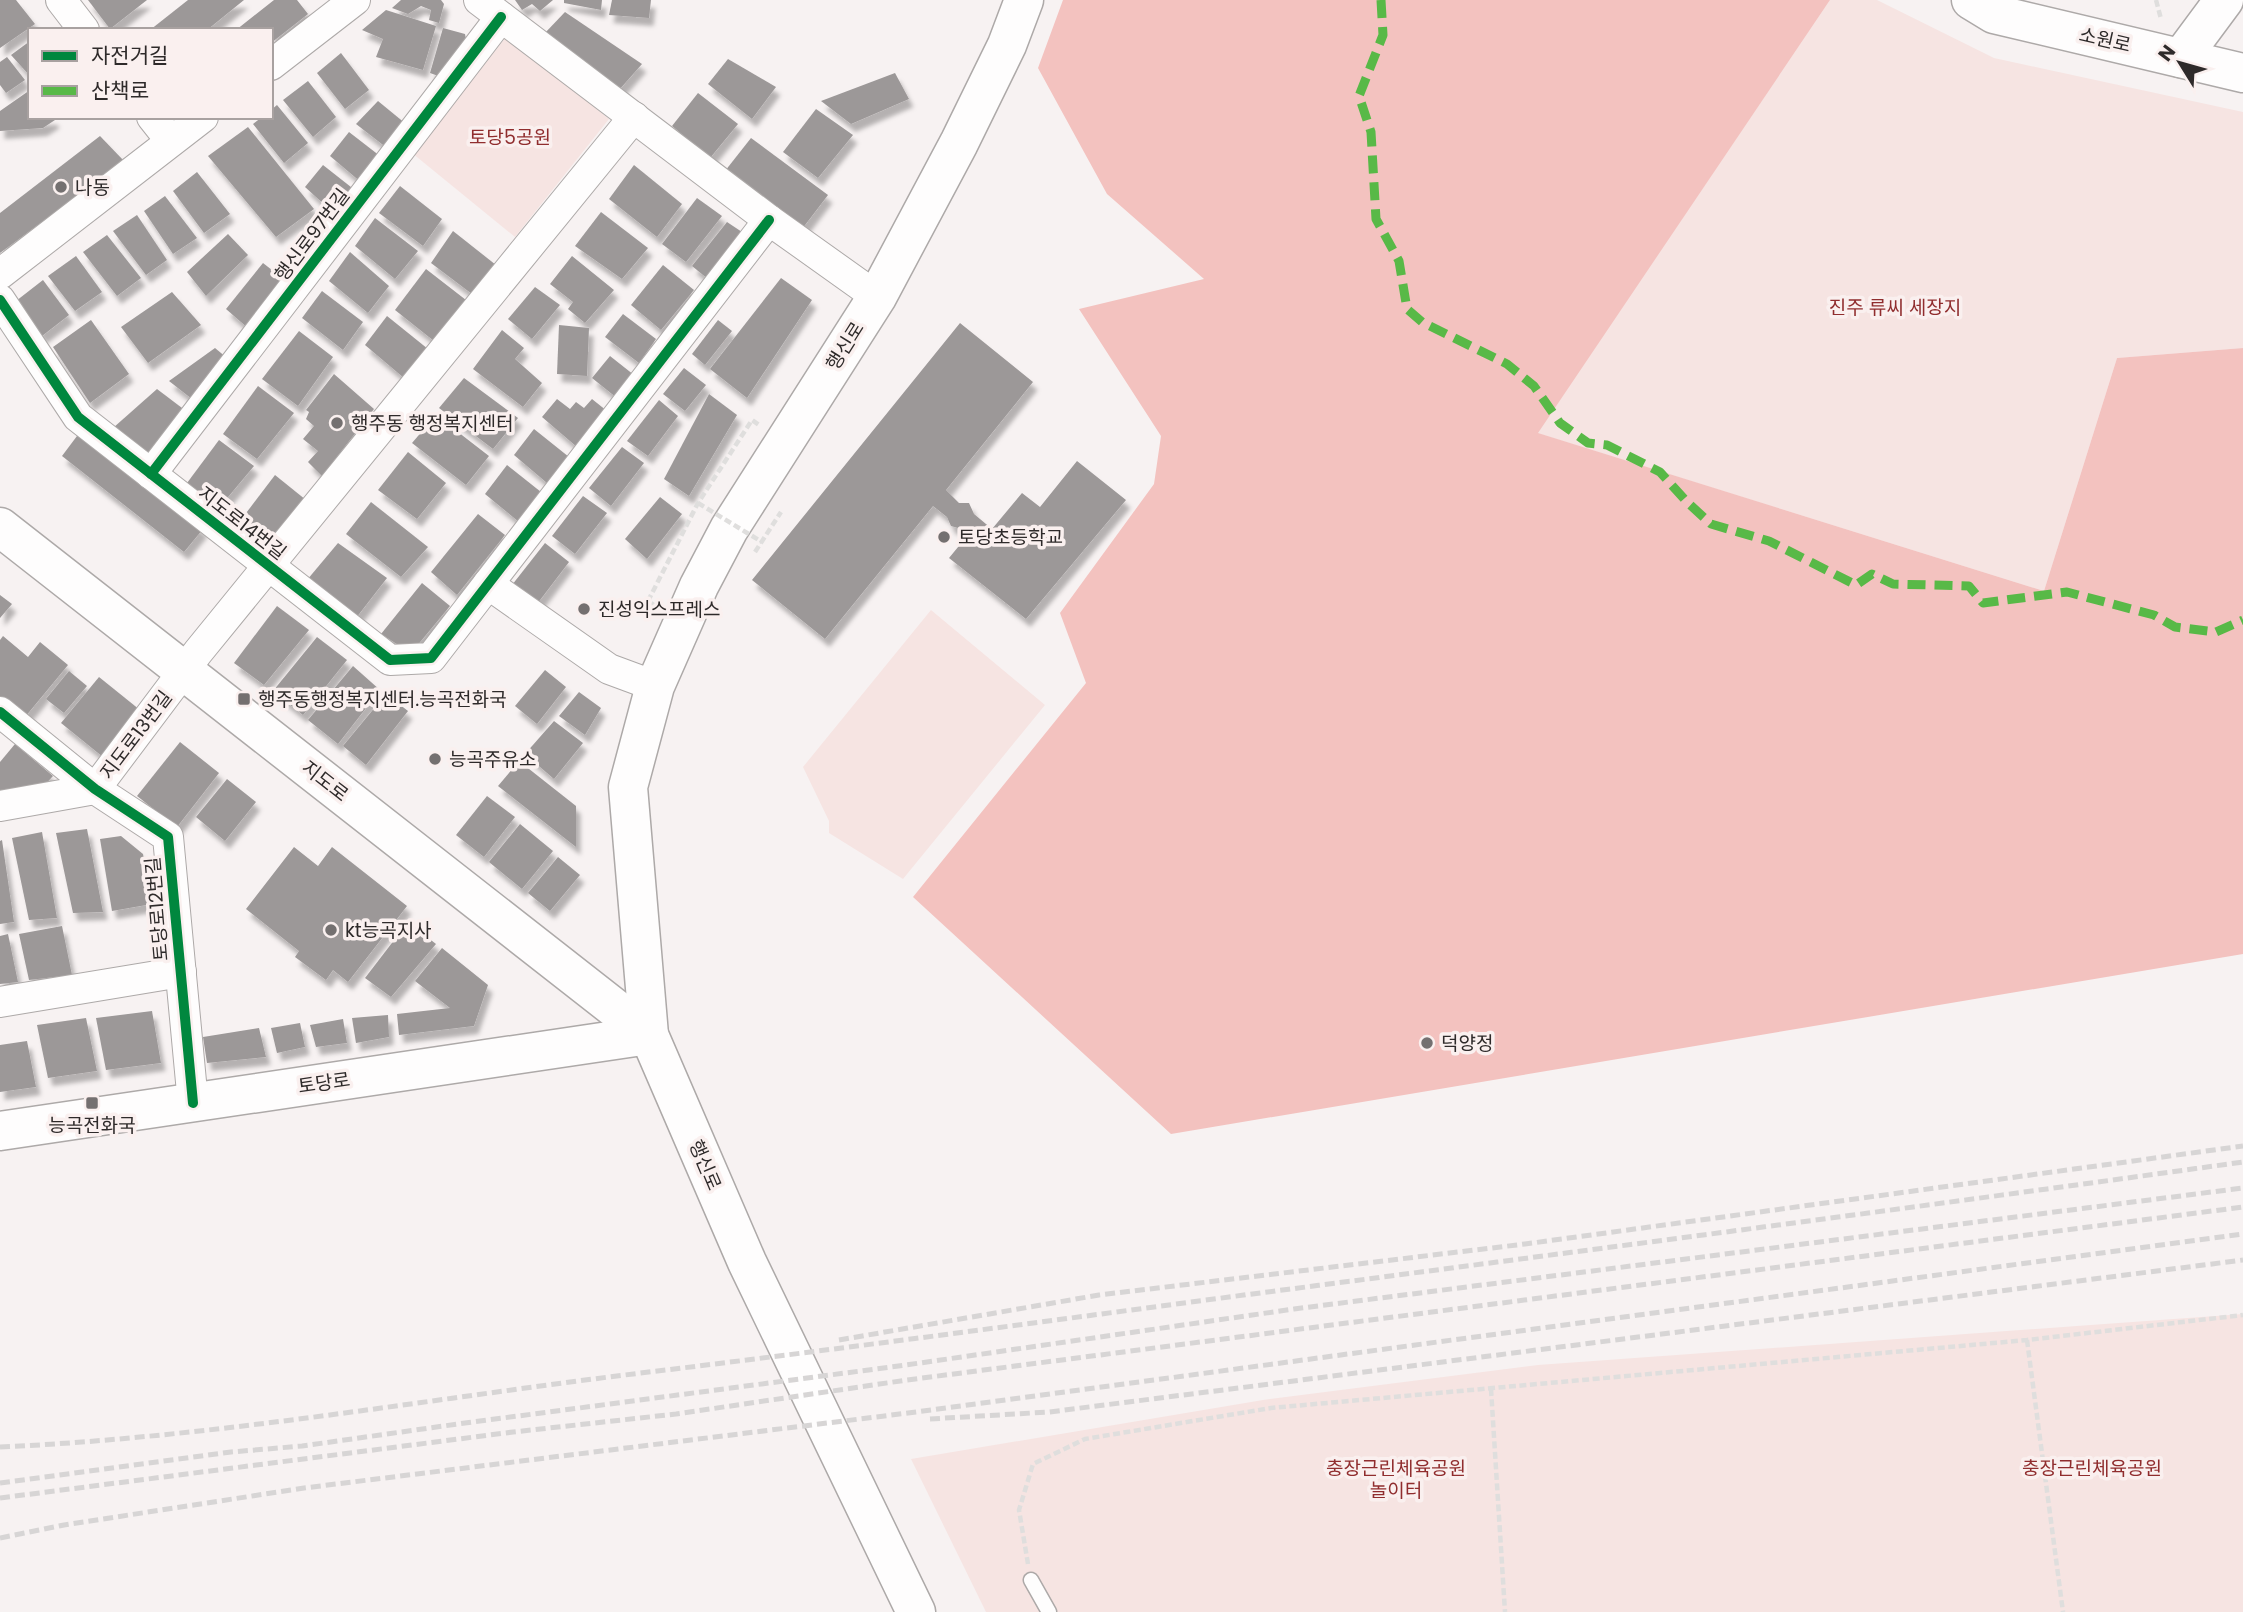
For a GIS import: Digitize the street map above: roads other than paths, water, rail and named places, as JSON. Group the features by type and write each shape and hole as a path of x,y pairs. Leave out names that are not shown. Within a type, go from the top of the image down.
{"main road":[{"name":"행신로","path":"916,1612 747,1262 649,1035 628,787 655,686 699,586 729,529 877,297 959,143 1007,45 1024,0"},
{"name":"소원로","path":"1971,0 1994,14 2243,73"},
{"path":"2180,58 2224,0"},
{"name":"지도로","path":"0,527 649,1035"},
{"name":"토당로","path":"0,1131 649,1035"}],"street":[{"path":"61,0 82,28"},
{"path":"273,63 355,0"},
{"name":"행신로97번길","path":"151,474 490,8 769,220 877,297"},
{"name":"지도로14번길","path":"184,670 634,117"},
{"path":"154,119 171,141"},
{"path":"0,274 200,119"},
{"path":"655,686 609,669 488,584 769,220"},
{"name":"지도로14번길","path":"0,300 78,417 390,660 431,658 488,584"},
{"name":"지도로13번길","path":"0,806 95,789 184,670"},
{"name":"토당로12번길","path":"0,712 95,789 168,837 193,1103"},
{"name":"토당로12번길","path":"0,1002 181,972"}],"lane":[{"path":"1031,1580 1049,1612"}],"railway":[{"path":"839,1340 1099,1295 1525,1244 2243,1146"},
{"path":"0,1447 84,1442 250,1425 2243,1162"},
{"path":"0,1483 231,1452 302,1446 906,1365 1294,1309 2243,1188"},
{"path":"0,1498 513,1432 676,1414 907,1380 2243,1207"},
{"path":"0,1538 64,1525 304,1488 908,1413 2243,1234"},
{"path":"930,1419 1049,1412 2243,1260"}],"place":[{"name":"나동","path":"61,187"},
{"name":"행주동 행정복지센터","path":"337,423"},
{"name":"토당초등학교","path":"944,537"},
{"name":"진성익스프레스","path":"584,609"},
{"name":"행주동행정복지센터.능곡전화국","path":"244,699"},
{"name":"능곡주유소","path":"435,759"},
{"name":"kt능곡지사","path":"331,930"},
{"name":"덕양정","path":"1427,1043"},
{"name":"능곡전화국","path":"92,1103"}],"park label":[{"name":"토당5공원","path":"510,137"},
{"name":"진주 류씨 세장지","path":"1895,307"},
{"name":"충장근린체육공원","path":"2092,1468"},
{"name":"충장근린체육공원 놀이터","path":"1396,1479"}]}
